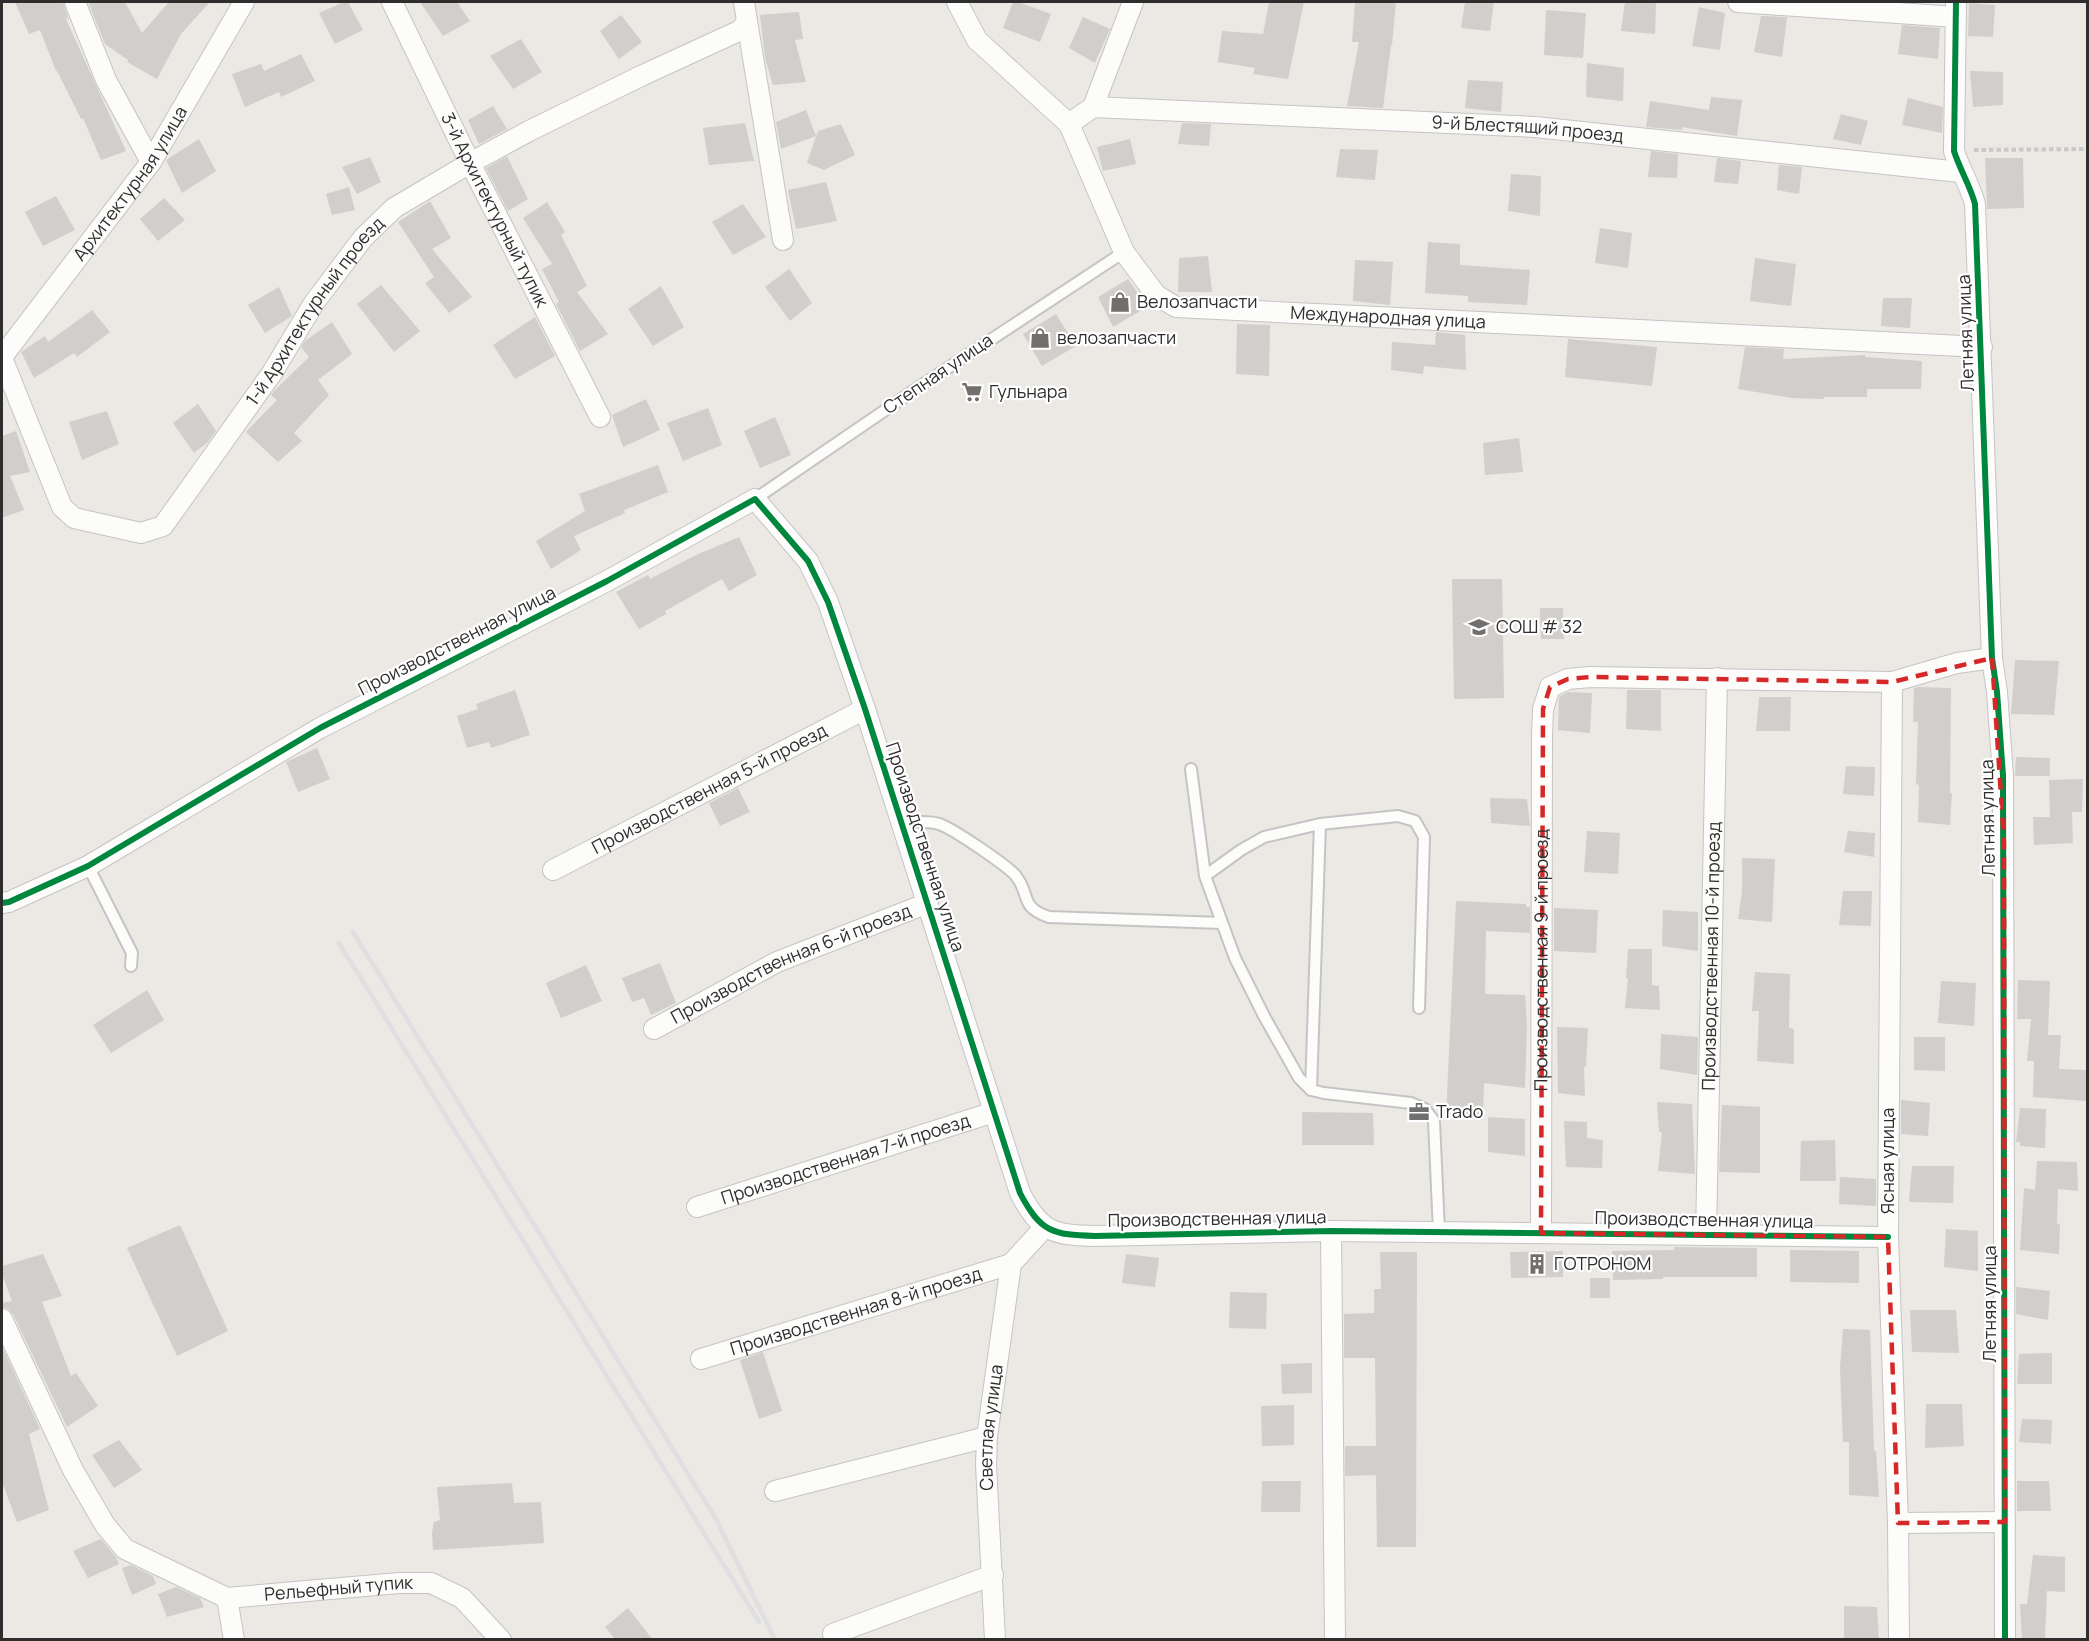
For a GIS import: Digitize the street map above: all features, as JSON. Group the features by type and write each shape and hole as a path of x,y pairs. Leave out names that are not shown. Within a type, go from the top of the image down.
{"street":[{"path":"75,2 106,81 151,162"},
{"name":"Архитектурная улица","path":"2,357 151,162 244,2"},
{"name":"3-й Архитектурный тупик","path":"392,2 470,163 600,417"},
{"path":"744,2 783,240"},
{"name":"Международная улица","path":"957,2 977,40 1069,124 1124,252 1156,296 1176,307 1982,347"},
{"path":"1069,124 1093,107 1133,2"},
{"path":"1738,2 1956,9"},
{"name":"Летняя улица","path":"1956,9 1954,151 1960,172 1970,186 1975,204 1992,658 2001,752 2004,842 2005,1640"},
{"name":"1-й Архитектурный проезд","path":"2,357 62,507 74,518 141,533 163,526 272,373 314,303 363,238 394,208 470,163 643,75 741,30 747,21"},
{"name":"9-й Блестящий проезд","path":"1093,107 1535,127 1960,172"},
{"name":"Производственная улица","path":"2,903 9,902 88,866 320,728 608,581 754,499 808,561 828,602 902,822 1020,1193 1029,1210 1044,1228 1069,1235 1095,1236 1331,1231 1888,1237"},
{"path":"1717,678 1893,682 1958,663 1992,658"},
{"name":"Производственная 9-й проезд","path":"1541,1233 1543,709 1550,687 1568,679 1590,677 1717,678"},
{"name":"Производственная 10-й проезд","path":"1706,1235 1717,678"},
{"name":"Ясная улица","path":"1893,682 1888,1237 1898,1523 1899,1640"},
{"name":"Производственная 5-й проезд","path":"553,870 865,709"},
{"name":"Производственная 6-й проезд","path":"654,1029 777,962 928,903"},
{"name":"Производственная 7-й проезд","path":"697,1207 994,1112"},
{"path":"1011,1263 1044,1228"},
{"path":"1331,1231 1335,1640"},
{"name":"Производственная 8-й проезд","path":"701,1359 1011,1263"},
{"name":"Светлая улица","path":"994,1640 993,1575 986,1466 987,1437 1011,1263"},
{"path":"2,1319 73,1470 105,1525 125,1549 227,1598 234,1640"},
{"path":"775,1491 987,1437"},
{"path":"1898,1523 2005,1522"},
{"path":"833,1634 993,1575"},
{"name":"Рельефный тупик","path":"227,1598 399,1583 431,1583 462,1598 490,1635"}],"lane":[{"name":"Степная улица","path":"754,499 1124,252"},
{"path":"1191,769 1205,876 1235,958 1264,1016 1299,1077 1311,1090 1411,1103 1425,1109 1434,1121 1439,1232"},
{"path":"1205,876 1241,850 1264,837 1320,824 1398,816 1415,821 1424,837 1419,1008"},
{"path":"902,822 938,823 1007,867 1018,878 1027,901 1036,913 1049,917 1222,923"},
{"path":"1311,1090 1320,824"},
{"path":"88,866 132,953 131,966"}],"path":[{"path":"1954,151 2088,149"}],"highlighted area":[{"path":"1992,658 2004,842 2005,1522 1898,1523 1888,1237 1541,1233 1542,734 1543,709 1550,687 1568,679 1590,677 1892,682"}],"building":[{"path":"15,2 63,2 69,20 65,17 126,151 101,160 83,118 81,119 56,71 40,30 29,34"},
{"path":"88,2 125,2 142,33 169,2 210,2 181,34 157,79 127,62 128,60 105,44"},
{"path":"348,2 363,30 335,44 319,13"},
{"path":"420,2 457,2 470,21 443,36"},
{"path":"1013,2 1051,14 1040,42 1003,28"},
{"path":"1269,2 1304,2 1288,79 1253,74 1255,68 1218,62 1222,31 1263,34"},
{"path":"1355,2 1396,2 1383,108 1347,106 1359,42 1352,42"},
{"path":"1465,2 1494,2 1490,31 1461,28"},
{"path":"1625,2 1656,3 1655,34 1621,31"},
{"path":"1969,3 1995,5 1993,37 1968,36"},
{"path":"1699,7 1725,13 1720,50 1692,46"},
{"path":"1546,10 1586,13 1583,58 1544,55"},
{"path":"799,12 803,39 795,40 806,82 773,85 765,58 760,15"},
{"path":"621,15 642,42 619,59 600,31"},
{"path":"1761,16 1787,17 1782,57 1754,52"},
{"path":"1083,17 1110,29 1095,63 1069,48"},
{"path":"1902,25 1940,28 1938,59 1898,54"},
{"path":"521,39 542,72 513,89 490,56"},
{"path":"301,54 315,81 281,97 279,92 245,107 232,74 261,64 264,71"},
{"path":"1587,63 1624,68 1623,101 1586,97"},
{"path":"1970,71 2003,72 2003,105 1973,107"},
{"path":"1468,80 1503,82 1501,112 1465,108"},
{"path":"1711,97 1742,100 1737,136 1682,127 1682,130 1646,127 1650,101 1709,110"},
{"path":"1908,98 1943,107 1942,133 1902,125"},
{"path":"493,106 507,129 479,144 468,120"},
{"path":"806,110 816,136 781,149 776,122"},
{"path":"1841,114 1868,121 1861,145 1833,139"},
{"path":"745,123 754,161 709,165 703,128"},
{"path":"1182,123 1211,124 1209,146 1178,144"},
{"path":"841,124 855,155 824,170 807,163 818,131"},
{"path":"199,139 216,171 182,193 166,160"},
{"path":"1130,139 1136,164 1103,171 1097,147"},
{"path":"1340,149 1378,150 1375,180 1336,177"},
{"path":"1651,151 1678,154 1677,178 1648,177"},
{"path":"507,156 528,199 508,211 486,168"},
{"path":"370,157 381,182 357,194 342,167"},
{"path":"1717,158 1741,161 1738,184 1714,182"},
{"path":"1985,158 2023,158 2024,208 1987,209"},
{"path":"1779,165 1802,167 1799,194 1777,190"},
{"path":"1511,174 1541,176 1540,216 1508,211"},
{"path":"826,182 837,221 796,229 788,190"},
{"path":"349,187 355,210 332,215 326,194"},
{"path":"56,196 75,230 43,246 25,212"},
{"path":"164,198 185,220 158,241 140,219"},
{"path":"430,201 451,238 432,249 472,297 449,313 425,283 434,277 398,222"},
{"path":"547,202 565,232 561,235 587,286 577,292 608,334 580,351 556,304 559,302 542,269 552,264 523,218"},
{"path":"743,204 766,237 733,255 712,222"},
{"path":"1600,228 1632,233 1628,268 1595,263"},
{"path":"1428,242 1460,244 1460,265 1530,270 1527,305 1468,302 1468,296 1425,293"},
{"path":"1208,256 1212,292 1178,292 1179,258"},
{"path":"1755,258 1796,264 1791,306 1750,301"},
{"path":"1355,260 1393,262 1390,305 1353,301"},
{"path":"789,269 812,303 790,321 765,287"},
{"path":"1128,279 1147,307 1113,327 1098,297"},
{"path":"381,285 420,331 394,352 357,304"},
{"path":"661,286 684,327 653,346 628,309"},
{"path":"279,287 292,316 265,333 248,305"},
{"path":"1883,298 1912,298 1910,328 1881,326"},
{"path":"92,310 110,332 77,357 74,353 34,378 21,352 45,336 48,342"},
{"path":"1056,314 1076,346 1042,366 1023,334"},
{"path":"535,317 555,356 515,379 493,345"},
{"path":"332,322 352,354 318,380 329,395 294,433 302,441 278,462 246,432 277,400 271,395 274,391 309,357 301,347 305,341"},
{"path":"1237,324 1270,325 1269,376 1236,374"},
{"path":"1436,332 1465,335 1466,370 1424,366 1423,374 1391,370 1392,342 1435,345"},
{"path":"1568,339 1657,347 1652,386 1565,377"},
{"path":"1745,347 1784,349 1783,359 1865,355 1865,357 1922,361 1921,389 1867,389 1867,397 1824,397 1824,399 1792,398 1738,389"},
{"path":"646,399 660,430 623,447 612,415"},
{"path":"198,404 216,431 208,442 194,453 173,423"},
{"path":"708,408 722,445 683,461 667,423"},
{"path":"107,411 119,444 82,460 69,422"},
{"path":"775,417 791,455 760,468 744,431"},
{"path":"16,431 30,472 10,476 24,510 2,518 2,436"},
{"path":"1519,438 1523,472 1485,475 1483,443"},
{"path":"658,465 668,492 624,510 625,513 574,536 581,550 551,569 536,541 585,511 579,494"},
{"path":"739,537 757,575 729,591 722,579 665,611 666,614 639,629 616,592 648,575 650,579 696,555"},
{"path":"1452,579 1502,579 1504,698 1454,699"},
{"path":"1540,608 1563,608 1564,639 1541,639"},
{"path":"2015,660 2059,661 2054,715 2011,714"},
{"path":"1914,688 1951,688 1950,825 1918,822 1919,785 1916,784 1918,722 1913,722"},
{"path":"515,690 530,735 491,748 489,742 467,748 457,716 478,709 476,704"},
{"path":"1627,690 1661,690 1661,731 1626,729"},
{"path":"1568,692 1592,693 1590,733 1558,730 1559,698"},
{"path":"1759,697 1791,697 1790,731 1756,731"},
{"path":"317,748 330,779 298,792 286,762"},
{"path":"2016,757 2050,758 2050,776 2015,776"},
{"path":"1846,766 1875,767 1874,796 1843,794"},
{"path":"2083,779 2082,812 2072,812 2073,843 2034,845 2033,817 2050,817 2049,780"},
{"path":"738,788 750,812 720,826 709,803"},
{"path":"1490,798 1527,799 1530,826 1491,823"},
{"path":"1587,831 1620,833 1618,874 1584,872"},
{"path":"1848,831 1875,833 1874,857 1844,852"},
{"path":"1742,858 1775,859 1772,922 1738,919 1742,892"},
{"path":"1843,891 1872,891 1871,926 1839,925"},
{"path":"1456,901 1526,904 1526,907 1530,907 1530,933 1486,931 1485,994 1525,995 1527,1024 1525,1088 1484,1083 1483,1115 1446,1117"},
{"path":"1554,908 1598,910 1596,953 1554,951"},
{"path":"1663,910 1698,912 1698,951 1662,946"},
{"path":"1628,949 1652,949 1652,985 1659,986 1660,1010 1625,1008"},
{"path":"660,963 676,1003 651,1015 644,998 632,1002 622,978"},
{"path":"586,965 602,1001 561,1018 546,983"},
{"path":"1755,972 1790,974 1789,1028 1794,1029 1794,1064 1757,1061 1759,1011 1752,1011"},
{"path":"2018,980 2050,981 2048,1035 2061,1035 2059,1069 2088,1070 2086,1101 2033,1097 2034,1061 2027,1061 2031,1019 2017,1019"},
{"path":"1941,981 1976,983 1974,1026 1938,1023"},
{"path":"147,990 164,1020 111,1053 93,1025"},
{"path":"1557,1027 1588,1028 1586,1067 1584,1067 1585,1096 1558,1093"},
{"path":"1661,1034 1698,1037 1697,1075 1660,1069"},
{"path":"1914,1037 1945,1037 1945,1071 1914,1070"},
{"path":"1901,1100 1930,1103 1928,1136 1901,1134"},
{"path":"1657,1102 1692,1104 1695,1174 1658,1171 1662,1132 1659,1132"},
{"path":"1722,1105 1760,1107 1760,1173 1719,1172"},
{"path":"2020,1108 2046,1109 2045,1148 2020,1146 2020,1142 2016,1142"},
{"path":"1302,1112 1373,1113 1374,1145 1302,1145"},
{"path":"1488,1117 1525,1119 1525,1156 1488,1152"},
{"path":"1564,1121 1587,1122 1587,1138 1603,1140 1602,1168 1566,1167"},
{"path":"1835,1140 1836,1181 1800,1181 1801,1141"},
{"path":"2037,1161 2077,1162 2078,1191 2058,1189 2059,1254 2020,1250 2024,1188 2035,1190"},
{"path":"1912,1166 1954,1166 1953,1203 1909,1202"},
{"path":"1840,1177 1876,1179 1876,1206 1839,1204"},
{"path":"180,1225 228,1331 177,1356 127,1248"},
{"path":"1946,1229 1978,1231 1978,1271 1944,1267"},
{"path":"1674,1247 1757,1248 1757,1277 1663,1277 1663,1279 1613,1280 1612,1251 1674,1250"},
{"path":"1790,1250 1859,1251 1859,1283 1790,1282"},
{"name":"ГОТРОНОМ","path":"1563,1251 1563,1277 1511,1278 1510,1252"},
{"path":"1380,1252 1417,1252 1416,1547 1377,1547 1376,1475 1345,1476 1345,1446 1376,1446 1375,1358 1344,1358 1344,1314 1374,1313 1374,1289 1381,1289"},
{"path":"43,1254 62,1296 42,1302 71,1376 76,1373 98,1406 67,1427 13,1314 2,1307 2,1303 12,1301 2,1274 2,1266"},
{"path":"1126,1254 1159,1258 1155,1287 1122,1283"},
{"path":"1590,1278 1610,1278 1610,1298 1590,1298"},
{"path":"2016,1287 2050,1291 2048,1320 2016,1314"},
{"path":"1230,1292 1267,1293 1266,1329 1229,1328"},
{"path":"1910,1310 1956,1310 1959,1353 1912,1352"},
{"path":"1843,1329 1870,1330 1874,1451 1876,1451 1879,1497 1849,1495 1849,1442 1843,1442 1840,1368"},
{"path":"2,1346 40,1429 29,1434 49,1510 17,1522 2,1482"},
{"path":"763,1352 782,1411 759,1419 740,1360"},
{"path":"2052,1353 2052,1384 2017,1384 2019,1354"},
{"path":"1312,1363 1312,1393 1282,1394 1281,1364"},
{"path":"1926,1404 1962,1404 1964,1446 1925,1448"},
{"path":"1294,1405 1294,1445 1262,1446 1261,1406"},
{"path":"2022,1419 2052,1420 2051,1444 2019,1442"},
{"path":"119,1440 142,1470 114,1488 92,1455"},
{"path":"1262,1481 1301,1481 1300,1512 1261,1512"},
{"path":"2017,1481 2049,1481 2051,1511 2017,1511"},
{"path":"512,1483 514,1503 541,1502 544,1543 433,1550 434,1522 440,1520 437,1487"},
{"path":"101,1539 119,1564 88,1578 73,1551"},
{"path":"2033,1555 2065,1557 2065,1592 2047,1591 2045,1638 2022,1639 2020,1604 2027,1604"},
{"path":"131,1565 153,1576 156,1584 132,1595 122,1568"},
{"path":"176,1587 200,1598 204,1607 167,1617 158,1594"},
{"path":"1844,1606 1877,1607 1879,1640 1844,1640"},
{"path":"628,1608 653,1640 616,1640 605,1627"}],"railway":[{"path":"353,932 716,1519 775,1640"},
{"path":"339,943 759,1622"}],"cycle path":[{"path":"1956,2 1954,151 1975,204 1992,658 1997,692 2003,776 2005,1640"},
{"path":"2,903 9,902 88,866 320,728 607,581 755,499 808,561 828,602 865,709 1020,1193 1034,1216 1049,1229 1068,1234 1095,1236 1331,1231 1888,1237"}],"place":[{"name":"Велозапчасти","path":"1120,302"},
{"name":"велозапчасти","path":"1040,338"},
{"name":"Гульнара","path":"972,392"},
{"name":"СОШ # 32","path":"1479,627"},
{"name":"Trado","path":"1419,1112"},
{"name":"ГОТРОНОМ","path":"1537,1264"}]}
